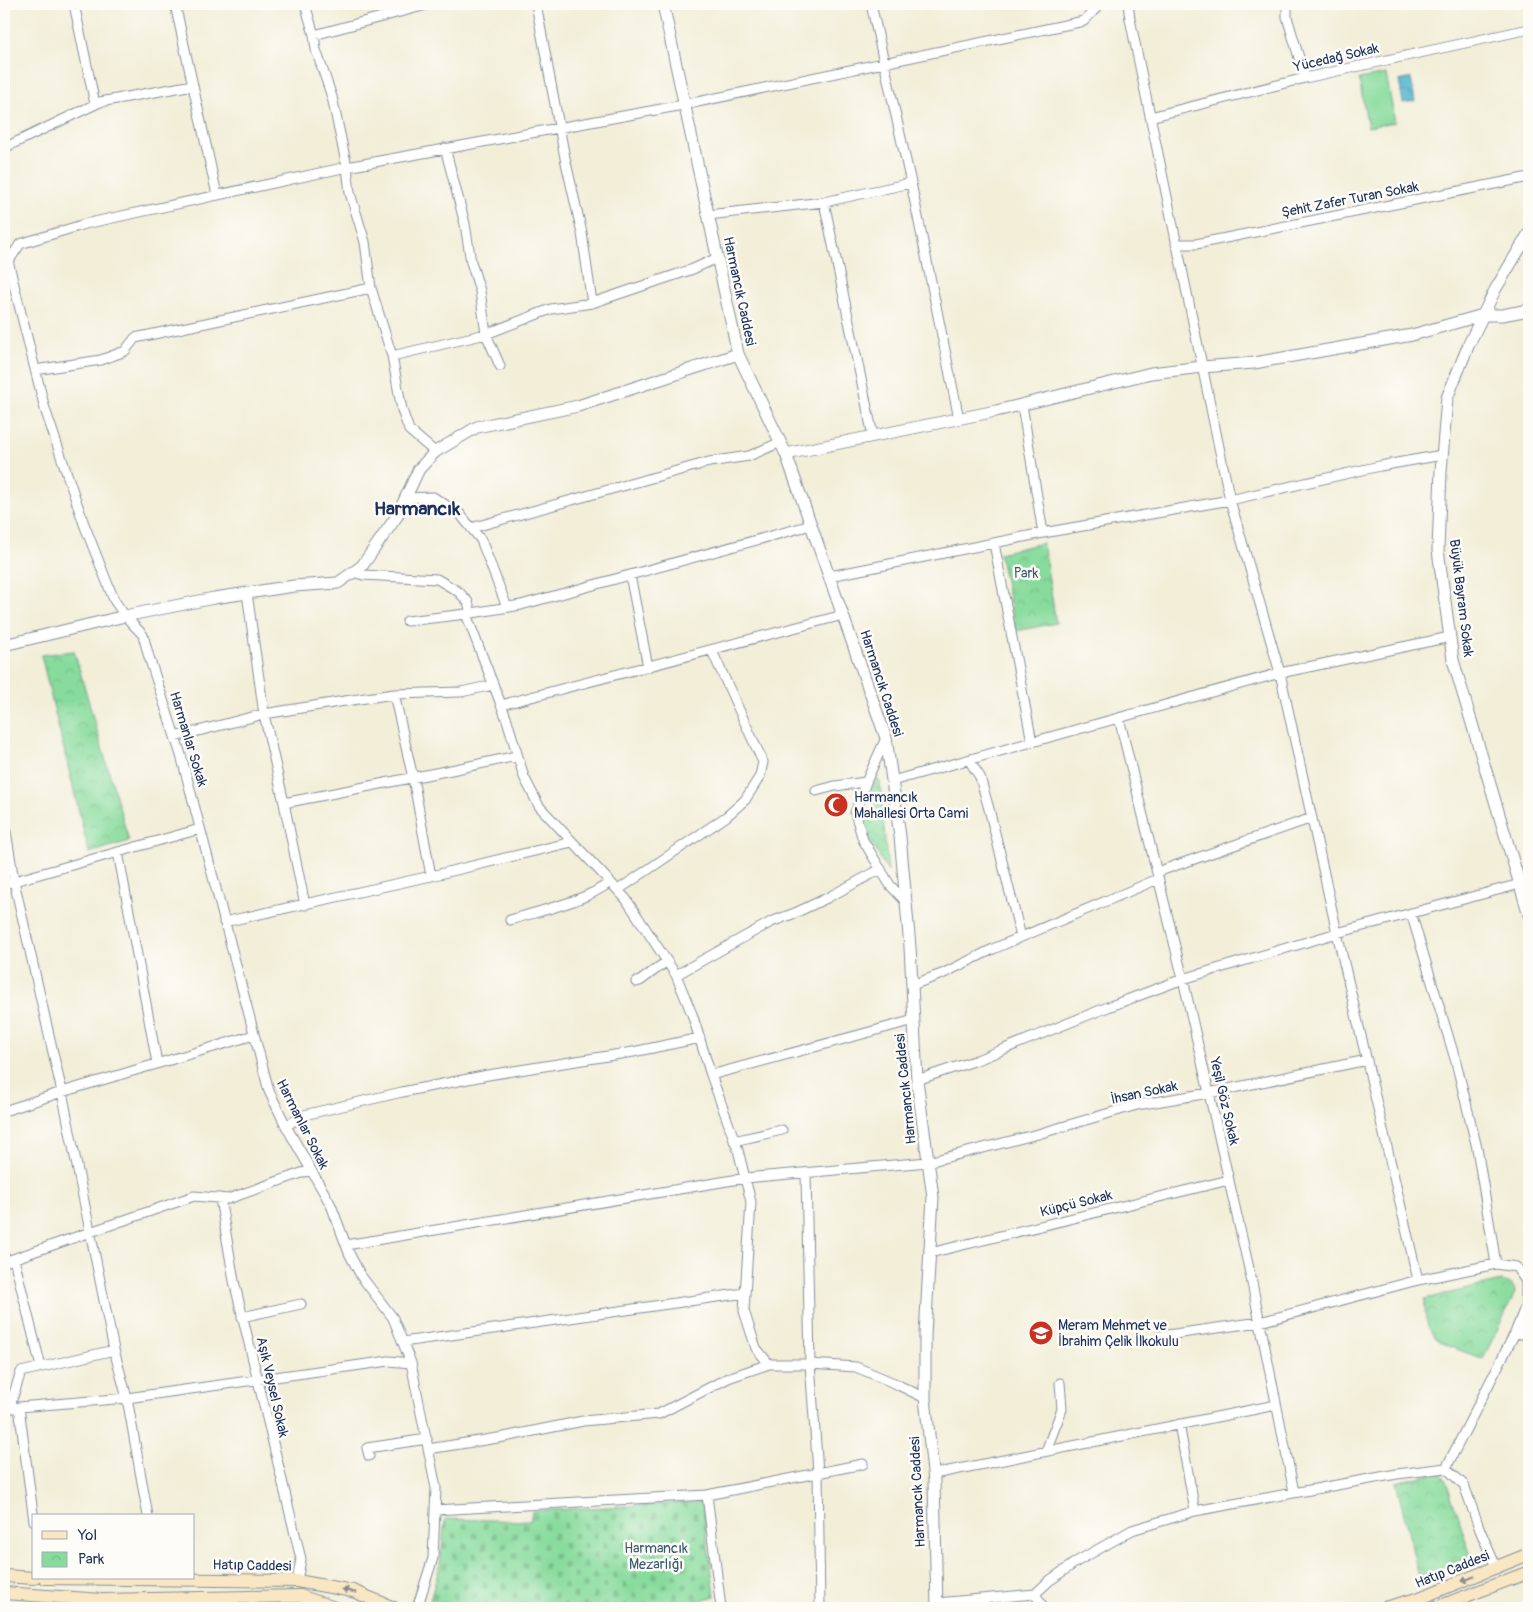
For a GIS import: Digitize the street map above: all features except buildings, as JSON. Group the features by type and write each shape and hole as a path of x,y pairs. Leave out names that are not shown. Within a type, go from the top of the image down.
{"main road":[{"name":"Hatıp Caddesi","path":"1384,1608 1417,1599 1529,1554"},
{"path":"1436,1608 1529,1572"},
{"path":"4,1576 32,1578"},
{"name":"Hatıp Caddesi","path":"195,1580 296,1581 352,1591 394,1608"},
{"path":"4,1593 151,1604 237,1603 300,1596 335,1608"}],"street":[{"path":"74,4 95,104"},
{"path":"175,4 217,195"},
{"path":"305,4 314,35 316,50 332,97 347,167 350,193 365,242 370,288 392,356 402,410 409,430 434,452"},
{"path":"314,35 430,4"},
{"path":"536,4 582,233 592,303"},
{"name":"Harmancık Caddesi","path":"663,4 683,105 738,354 786,454 886,738 906,902 917,1080 933,1197 926,1335 925,1398 934,1474 937,1606"},
{"path":"871,4 911,182 959,419"},
{"path":"6,265 20,244 85,224 347,167 683,105 1084,21 1100,4"},
{"path":"1128,4 1230,500 1280,673 1337,933 1418,1280"},
{"path":"1287,4 1287,17 1305,78"},
{"name":"Yücedağ Sokak","path":"1150,117 1305,78 1529,29"},
{"path":"4,148 100,102 193,85"},
{"path":"445,148 464,224 471,262 480,291 486,334 500,366"},
{"name":"Şehit Zafer Turan Sokak","path":"1176,244 1196,244 1529,177"},
{"path":"708,216 824,202 911,182"},
{"path":"824,202 873,436"},
{"name":"Büyük Bayram Sokak","path":"1529,233 1495,290 1447,398 1442,455 1438,550 1453,660 1529,915"},
{"name":"Harmanlar Sokak","path":"4,244 6,265 45,409 84,524 114,600 125,616 143,635 175,737 268,1091 331,1205 346,1245 362,1276 393,1318 411,1363 436,1488 433,1558 417,1608"},
{"path":"392,356 486,334 551,309 592,303 693,269 717,258"},
{"path":"35,370 101,360 126,351 135,338 370,288"},
{"path":"786,454 959,419 1151,373 1254,363 1412,335 1483,315 1502,315 1529,310"},
{"path":"4,645 125,616 247,593 294,586 338,583 362,566 397,516 419,469 434,452 477,427 578,406 738,354"},
{"path":"1022,405 1043,533"},
{"path":"471,528 709,462 748,456 781,442"},
{"path":"830,576 1043,533 1230,500 1380,466 1442,455"},
{"path":"406,498 433,497 460,514 481,540 507,607"},
{"path":"408,621 521,605 811,526"},
{"path":"994,543 1032,742"},
{"path":"353,572 363,575 437,579 458,592 468,602 468,614 492,685 501,705 524,777 538,806 626,899 676,975 700,1038 734,1141 751,1202 744,1311 756,1348 769,1364"},
{"path":"630,575 648,667"},
{"path":"247,593 264,714 305,904"},
{"path":"501,705 843,615"},
{"path":"892,781 1280,673 1450,637"},
{"path":"618,890 733,810 745,800 760,776 763,762 712,650"},
{"path":"175,737 264,714 394,694 461,692 492,685"},
{"path":"394,694 413,778 431,876"},
{"name":"Yeşil Göz Sokak","path":"1120,718 1229,1180 1294,1492"},
{"path":"886,738 866,782 855,813 863,840 890,885 906,902"},
{"path":"284,803 518,756"},
{"path":"969,760 980,777 1021,937"},
{"path":"816,791 835,786 866,782"},
{"path":"912,984 942,974 1157,876 1312,818"},
{"path":"4,819 14,881 62,1092 114,1350 127,1398 148,1514"},
{"path":"4,884 200,829"},
{"path":"224,922 431,876 572,842"},
{"path":"118,852 157,1063"},
{"path":"676,975 771,922 827,898 881,869"},
{"path":"510,920 585,896 601,889 610,882"},
{"path":"917,1080 977,1060 1108,1007 1183,980 1337,933 1520,884"},
{"path":"1411,913 1456,1062 1477,1148 1496,1264"},
{"path":"636,982 667,961"},
{"path":"711,1075 914,1020"},
{"path":"4,1111 254,1035"},
{"path":"286,1126 304,1115 402,1092 634,1052 700,1038"},
{"name":"İhsan Sokak","path":"346,1245 745,1178 928,1162 1038,1134 1137,1105 1209,1094 1367,1060"},
{"path":"734,1141 782,1130"},
{"path":"4,1262 194,1196 228,1199 310,1170"},
{"path":"806,1173 810,1364 818,1472 820,1608"},
{"name":"Küpçü Sokak","path":"930,1253 1229,1180"},
{"name":"Aşık Veysel Sokak","path":"220,1198 242,1317 301,1559 296,1581"},
{"path":"14,1259 41,1367"},
{"path":"1160,1336 1260,1322 1418,1280 1496,1264 1516,1267 1526,1281 1528,1301 1515,1333 1446,1468"},
{"path":"403,1342 745,1293"},
{"path":"242,1317 301,1304"},
{"path":"1515,1333 1529,1335"},
{"path":"6,1410 22,1372 114,1350"},
{"path":"6,1410 19,1407 127,1398 389,1360 411,1363"},
{"path":"369,1456 367,1448 504,1437 583,1421 659,1414 728,1378 769,1364 856,1367 894,1382 925,1398"},
{"path":"1046,1451 1062,1409 1060,1383"},
{"path":"934,1474 1276,1405"},
{"path":"19,1407 33,1514"},
{"path":"1179,1424 1195,1511"},
{"path":"435,1510 707,1495 863,1464"},
{"path":"937,1606 1036,1594 1049,1581 1076,1562 1132,1530 1195,1511 1397,1474 1446,1468"},
{"path":"1446,1468 1464,1485 1496,1567"},
{"path":"707,1495 721,1608"},
{"path":"1036,1594 1044,1608"}],"green space":[{"path":"1386,74 1395,122 1368,127 1359,79"},
{"name":"Park","path":"1043,543 1056,623 1016,631 999,553"},
{"path":"74,651 129,841 89,853 41,655"},
{"path":"877,779 880,782 888,872 863,828 861,814 872,815 876,803 865,800"},
{"path":"1501,1281 1511,1284 1515,1293 1483,1359 1448,1346 1433,1335 1425,1314 1425,1299"},
{"path":"1440,1472 1445,1478 1471,1556 1419,1577 1396,1482"},
{"name":"Harmancık Mezarlığı","path":"702,1502 715,1596 693,1602 694,1608 428,1608 440,1565 445,1519 530,1521 532,1511"}],"water":[{"path":"1411,78 1415,101 1403,103 1399,81"}],"place":[{"name":"Harmancık Mahallesi Orta Cami","path":"836,805"},
{"name":"Meram Mehmet ve İbrahim Çelik İlkokulu","path":"1041,1333"}],"district":[{"name":"Harmancık","path":"417,508"}]}
